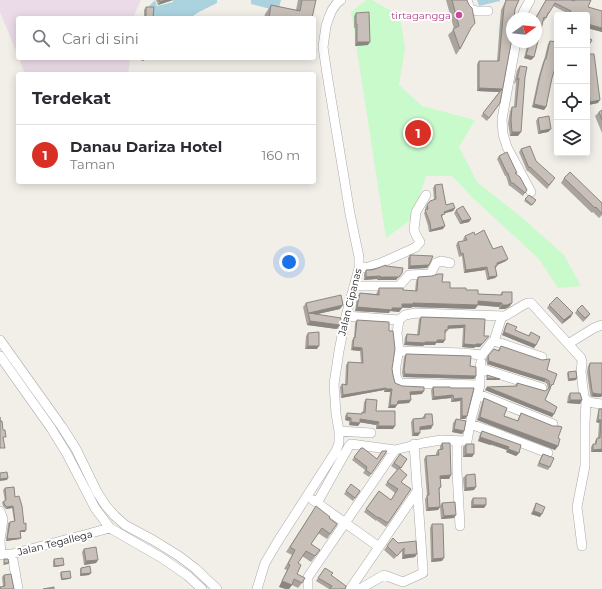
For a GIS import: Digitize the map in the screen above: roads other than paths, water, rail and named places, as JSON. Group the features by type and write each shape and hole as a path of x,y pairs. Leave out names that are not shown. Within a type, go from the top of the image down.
{"street":[{"name":"Jalan Cipanas","path":"257,589 265,563 336,451 339,443 334,384 338,351 359,268 359,257 350,214 323,47 329,17 332,10 341,0"},
{"path":"467,0 470,9 477,11 488,11"},
{"path":"524,12 530,0"},
{"path":"515,48 502,119 503,134 507,147 531,192"},
{"path":"359,268 381,263 412,249 419,244 420,242 414,230 416,212 426,195"},
{"path":"355,286 399,286 409,275 431,273 436,263 441,261 450,263"},
{"path":"553,424 479,389 400,383 397,380 396,375 396,365 399,351 397,333 399,320 405,315 416,313 505,316 525,304 531,303 581,358 581,372 584,397 586,400 585,466 577,507 582,546"},
{"path":"346,316 399,320"},
{"path":"317,503 351,444 395,450 414,444 441,440 466,442 468,440 470,424 479,389 482,355 494,341 502,316"},
{"path":"568,344 594,328 602,325"},
{"path":"0,340 76,448 97,492 106,506 125,524 179,556 196,569 217,589"},
{"path":"494,341 542,357"},
{"path":"399,351 482,355"},
{"path":"0,356 68,454 95,508 110,528 162,558 188,576 202,589"},
{"path":"480,368 542,388"},
{"path":"586,400 590,403 602,404"},
{"path":"470,424 548,453"},
{"path":"339,431 371,433"},
{"path":"457,441 460,526"},
{"path":"360,589 384,575 403,582 423,573 414,444"},
{"path":"68,454 76,448"},
{"path":"308,589 308,577 395,450"},
{"path":"350,589 418,490"},
{"path":"307,496 379,547"},
{"path":"0,511 3,519 0,540 0,555"},
{"name":"Jalan Tegallega","path":"0,555 12,554 110,528"},
{"path":"12,554 18,589"}],"water":[{"path":"155,0 157,6 173,2 173,0 217,0 217,3 193,16 151,16 146,9"},
{"path":"251,0 281,0 278,11 251,4"},
{"path":"477,0 500,0 500,1 479,6"}],"place":[{"name":"tirtagangga","path":"459,15"},
{"name":"Danau Dariza Hotel","path":"418,133"}]}
